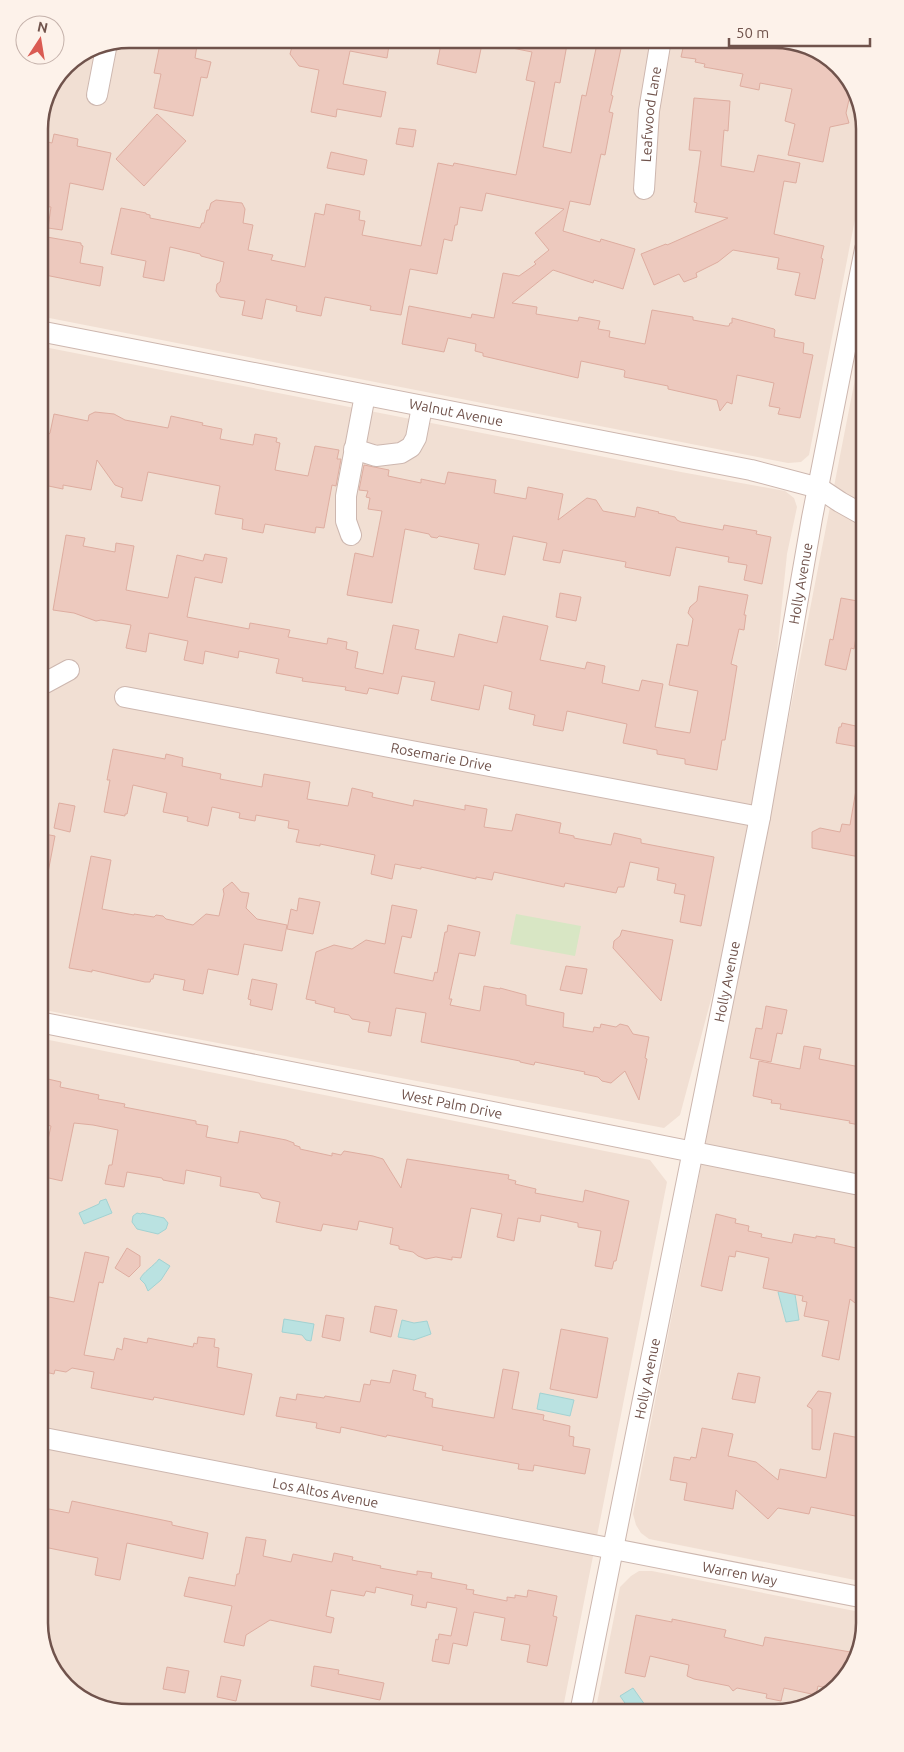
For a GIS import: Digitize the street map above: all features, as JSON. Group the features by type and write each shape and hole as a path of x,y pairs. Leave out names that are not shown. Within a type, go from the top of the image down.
{"street":[{"name":"Leafwood Lane","path":"644,189 649,111 660,48"},
{"path":"97,95 105,52"},
{"name":"Holly Avenue","path":"582,1704 760,817 812,518 856,296"},
{"name":"Walnut Avenue","path":"48,333 751,470 819,488 856,511"},
{"path":"351,534 346,521 346,496 365,395"},
{"path":"354,448 376,456 401,453 411,447 416,438 422,407"},
{"path":"48,681 69,670"},
{"name":"Rosemarie Drive","path":"125,697 760,817"},
{"name":"West Palm Drive","path":"48,1024 856,1184"},
{"name":"Los Altos Avenue","path":"48,1439 613,1550"},
{"name":"Warren Way","path":"613,1550 856,1596"}],"shaded area":[{"path":"128,48 781,48 797,50 816,58 840,79 850,97 855,113 856,214 809,455 801,462 788,463 48,318 48,123 50,107 56,93 64,79 88,58 113,49"},
{"path":"48,348 785,491 794,498 797,507 787,554 760,817 680,1115 664,1128 48,1011"},
{"path":"856,374 856,1580 649,1539 641,1533 636,1525 633,1514"},
{"path":"48,1040 650,1160 667,1182 564,1704 123,1704 113,1703 93,1696 79,1688 64,1673 54,1655 49,1639 48,1624"},
{"path":"639,1571 652,1571 856,1611 855,1639 852,1650 843,1669 821,1691 791,1703 597,1704 620,1587"}],"green space":[{"path":"516,914 581,926 575,956 510,944"}],"water":[{"path":"106,1199 112,1213 84,1224 79,1213"},
{"path":"137,1213 164,1218 168,1223 166,1229 158,1234 137,1229 132,1222 133,1216"},
{"path":"159,1259 170,1266 161,1280 148,1291 140,1279"},
{"path":"794,1288 799,1320 786,1322 778,1292"},
{"path":"284,1319 314,1324 311,1341 306,1340 302,1335 282,1332"},
{"path":"402,1320 414,1323 427,1321 431,1334 414,1340 398,1337"},
{"path":"540,1393 574,1400 570,1416 537,1409"},
{"path":"633,1688 644,1704 626,1704 620,1696"}],"building":[{"path":"159,48 197,48 195,58 211,62 207,78 201,77 193,116 154,108 161,74 154,73"},
{"path":"292,48 389,48 387,58 350,51 343,84 386,92 381,117 337,109 336,117 311,112 319,70 299,66 290,54"},
{"path":"440,48 481,48 476,73 437,64"},
{"path":"512,48 566,48 560,83 555,82 543,147 571,153 582,95 586,96 596,48 621,48 611,95 613,96 609,112 613,113 605,155 601,154 590,205 570,201 563,231 600,242 601,239 635,249 623,289 594,280 593,283 553,270 512,303 537,307 536,314 578,321 579,317 600,321 598,329 610,331 609,337 645,344 652,310 693,317 693,320 726,326 732,323 732,318 774,329 774,337 804,343 803,353 813,355 800,418 778,414 780,408 769,406 774,383 737,375 732,404 727,402 720,411 717,400 668,389 668,386 624,377 624,370 581,361 578,378 483,356 483,353 475,351 476,344 448,338 444,352 402,344 409,306 471,318 472,314 494,318 503,273 519,276 536,264 534,262 549,250 535,233 564,209 486,193 482,211 460,207 452,241 444,239 437,274 410,269 401,315 370,310 371,306 325,297 321,316 296,311 297,306 266,299 262,319 242,315 245,301 220,297 216,291 224,262 170,247 164,281 143,277 146,261 111,254 121,208 146,213 150,215 150,218 200,228 202,223 204,223 211,203 216,200 242,203 245,209 243,223 253,225 248,250 273,255 271,260 305,267 315,213 324,215 326,204 360,211 359,220 365,221 362,235 421,246 438,163 453,166 454,163 516,175 535,82 526,80 532,52"},
{"path":"683,48 781,48 797,50 825,64 840,79 850,96 846,113 849,123 830,127 823,162 788,155 795,124 785,121 792,89 760,83 759,90 740,86 743,74 704,67 705,64 695,62 696,59 681,57"},
{"path":"694,98 730,101 728,131 724,130 721,166 754,172 758,155 800,163 796,183 784,181 774,234 824,246 815,299 795,295 800,273 777,269 779,258 733,250 718,262 696,273 697,277 684,282 679,274 654,285 641,254 667,245 728,218 695,212 697,203 694,202 701,151 689,150"},
{"path":"157,114 186,141 144,186 116,159"},
{"path":"399,128 416,130 413,147 396,144"},
{"path":"54,134 78,139 77,146 111,153 103,190 70,183 62,230 48,228 51,207 48,207 48,142 52,143"},
{"path":"331,152 367,160 364,175 327,168"},
{"path":"48,237 81,243 83,246 80,263 103,267 100,286 48,276"},
{"path":"95,412 114,414 125,420 168,428 171,416 222,429 220,439 253,445 255,434 277,438 276,442 280,443 275,470 308,476 315,446 339,450 337,459 341,459 336,486 332,485 324,528 316,527 315,533 265,524 263,533 242,529 243,519 215,514 220,486 148,472 142,501 121,497 123,488 115,485 97,460 91,490 63,485 63,489 48,486 48,435 54,414 88,421 89,415"},
{"path":"364,465 389,470 388,476 421,483 421,479 445,484 448,472 496,480 494,493 526,499 528,487 563,494 558,520 587,498 596,500 603,511 635,517 637,507 675,517 681,522 723,530 724,525 757,531 756,534 771,537 762,584 744,580 747,565 728,562 729,557 676,547 670,576 625,567 626,562 563,550 560,563 543,560 547,543 513,536 505,575 474,569 479,544 439,536 437,538 431,537 429,534 405,529 392,603 347,595 355,553 373,557 382,511 368,509 370,498 366,497 368,491 359,490"},
{"path":"66,535 85,538 83,546 115,552 116,543 134,546 126,590 168,598 177,555 203,561 205,554 227,558 222,583 195,577 187,617 249,629 250,623 290,630 288,637 327,644 328,638 347,642 346,649 358,652 355,668 383,674 393,625 419,630 415,649 454,657 459,634 497,643 503,616 548,626 540,660 585,669 587,662 605,666 602,683 639,691 642,680 663,684 655,727 690,733 698,691 669,685 677,644 688,646 693,619 688,613 690,607 697,601 699,586 748,595 744,615 746,615 744,630 739,629 731,664 737,666 725,740 722,740 717,770 685,764 685,759 657,754 657,750 623,743 627,724 567,711 563,731 533,725 535,715 509,709 512,692 484,685 479,710 431,700 435,682 402,676 398,694 369,688 367,694 345,690 346,687 302,681 303,678 276,673 279,659 239,651 238,658 205,651 203,664 184,660 188,641 149,633 146,652 126,648 131,625 101,620 96,621 74,613 53,610"},
{"path":"560,593 581,597 576,621 556,617"},
{"path":"841,598 856,601 856,637 854,649 851,648 846,670 825,665 830,639 833,640"},
{"path":"842,723 856,726 856,746 836,743 839,727 841,727"},
{"path":"113,749 165,759 166,754 183,758 182,766 221,774 220,779 262,787 264,774 310,782 307,799 348,806 352,788 373,793 372,797 413,806 414,800 465,810 465,805 487,809 484,827 512,831 516,814 561,823 559,833 574,836 574,838 611,845 614,833 641,839 641,843 714,857 701,926 680,922 685,895 674,893 676,884 657,880 659,868 630,862 624,887 618,887 616,893 565,883 564,887 494,872 492,880 476,877 476,879 421,867 421,869 395,864 392,879 371,874 375,855 320,844 320,846 296,842 299,830 288,828 289,821 256,815 255,821 239,818 240,813 212,807 208,826 187,821 188,817 163,812 167,793 133,785 125,816 104,812 110,780 107,780"},
{"path":"856,790 856,856 812,848 812,832 820,828 840,832 842,824 850,825"},
{"path":"59,803 75,806 70,832 54,828"},
{"path":"48,835 55,836 48,873"},
{"path":"91,856 111,860 102,909 134,915 163,916 166,919 193,925 206,914 219,916 224,894 223,889 232,882 241,892 249,893 246,908 257,919 287,925 282,951 244,944 238,975 208,969 203,994 183,990 185,980 154,974 150,982 145,982 92,970 92,972 69,968"},
{"path":"299,898 320,902 313,934 287,929 291,909 297,911"},
{"path":"392,905 417,910 411,938 402,936 394,973 433,981 435,972 437,973 448,925 480,932 475,956 459,953 449,999 452,999 450,1005 480,1011 484,986 500,988 526,995 526,1005 564,1013 563,1027 593,1032 594,1027 600,1028 601,1024 616,1027 620,1024 628,1026 633,1034 649,1037 639,1100 625,1071 611,1083 602,1081 598,1077 584,1074 585,1072 535,1062 534,1065 421,1042 426,1013 396,1008 391,1036 368,1032 370,1022 352,1019 349,1015 334,1012 335,1008 306,999 316,952 334,945 352,949 366,940 385,944"},
{"path":"622,930 673,940 661,1001 613,948 614,941 620,936"},
{"path":"566,966 587,969 582,994 560,990"},
{"path":"252,979 277,984 272,1010 250,1005 251,1000 248,999"},
{"path":"766,1006 787,1010 782,1034 777,1033 771,1062 750,1058 756,1028 762,1029"},
{"path":"804,1046 821,1049 819,1059 856,1066 856,1124 849,1123 850,1121 780,1109 781,1104 771,1103 772,1100 753,1096 759,1061 800,1069"},
{"path":"48,1079 61,1082 60,1087 99,1095 98,1099 125,1104 124,1107 196,1121 196,1124 208,1126 206,1137 238,1143 240,1131 286,1140 294,1143 300,1149 332,1156 332,1153 341,1155 344,1151 383,1159 401,1188 407,1159 509,1175 508,1179 516,1181 515,1184 536,1189 535,1193 583,1202 585,1190 629,1201 616,1261 614,1261 612,1269 595,1266 601,1231 578,1227 578,1223 541,1215 540,1222 518,1218 514,1241 497,1237 502,1214 471,1208 461,1258 452,1257 452,1260 436,1257 426,1259 413,1252 399,1249 399,1246 390,1244 393,1228 359,1221 357,1230 323,1224 321,1231 276,1222 280,1202 262,1198 259,1193 220,1186 221,1177 186,1170 184,1184 127,1172 124,1187 105,1184 109,1165 112,1165 118,1130 74,1123 62,1181 48,1178 48,1140 51,1126 48,1125"},
{"path":"716,1214 736,1219 735,1223 749,1226 748,1231 762,1234 761,1237 792,1243 794,1234 816,1238 816,1236 835,1239 834,1243 856,1248 856,1304 850,1299 839,1360 822,1356 829,1321 804,1316 807,1302 802,1301 803,1296 763,1288 769,1258 736,1251 735,1257 729,1256 722,1291 701,1286"},
{"path":"127,1248 140,1256 140,1266 129,1277 115,1268"},
{"path":"85,1252 109,1257 103,1283 99,1282 84,1355 114,1360 117,1348 122,1350 124,1338 147,1343 148,1338 193,1347 194,1343 197,1344 198,1337 215,1339 214,1347 219,1348 217,1367 252,1374 244,1415 154,1397 153,1400 91,1388 94,1372 72,1368 66,1372 55,1370 54,1374 48,1373 48,1297 74,1302"},
{"path":"375,1306 397,1310 391,1337 370,1332"},
{"path":"326,1315 344,1318 340,1341 322,1337"},
{"path":"561,1329 608,1338 597,1398 550,1389"},
{"path":"503,1369 519,1372 512,1409 544,1415 543,1420 570,1426 569,1436 574,1437 573,1446 590,1449 585,1474 534,1465 533,1471 518,1469 519,1464 442,1450 443,1446 387,1435 386,1437 341,1427 340,1433 316,1428 317,1423 276,1416 280,1397 296,1400 297,1394 324,1398 325,1396 360,1402 364,1384 370,1385 371,1380 390,1383 393,1370 416,1375 413,1390 426,1393 425,1397 433,1399 432,1407 494,1418"},
{"path":"738,1373 760,1377 755,1403 732,1399"},
{"path":"818,1391 831,1393 820,1450 812,1449 812,1409 807,1406"},
{"path":"702,1428 733,1434 728,1456 756,1462 778,1480 780,1469 826,1478 834,1433 856,1437 856,1516 811,1507 809,1514 778,1508 768,1519 736,1490 733,1509 684,1500 687,1483 670,1480 674,1457 690,1460 691,1457 696,1458"},
{"path":"72,1501 172,1522 172,1525 208,1533 203,1559 127,1543 120,1580 95,1575 98,1558 48,1548 48,1509 69,1513"},
{"path":"246,1537 266,1540 263,1556 291,1562 293,1554 332,1562 334,1553 353,1557 352,1560 381,1566 380,1568 417,1575 417,1571 432,1573 431,1578 467,1585 466,1589 474,1590 473,1594 507,1601 507,1597 515,1598 515,1595 527,1597 528,1590 557,1596 553,1616 557,1617 547,1666 527,1662 530,1645 501,1640 505,1618 474,1612 467,1646 453,1643 449,1664 432,1661 436,1639 438,1640 439,1634 451,1636 457,1608 427,1602 426,1608 411,1605 413,1595 376,1587 375,1593 366,1591 364,1596 331,1590 326,1616 334,1618 331,1633 270,1620 246,1635 244,1646 224,1642 232,1606 184,1596 189,1577 235,1586"},
{"path":"636,1615 672,1622 672,1619 726,1630 724,1637 763,1646 765,1637 851,1652 843,1669 825,1688 818,1686 816,1693 814,1695 784,1688 781,1701 766,1698 767,1694 737,1688 733,1691 729,1686 694,1679 687,1676 689,1665 650,1656 645,1677 625,1673"},
{"path":"314,1666 339,1670 338,1674 384,1683 380,1700 311,1686"},
{"path":"167,1667 189,1671 185,1693 163,1689"},
{"path":"221,1676 241,1680 236,1701 217,1697"}]}
